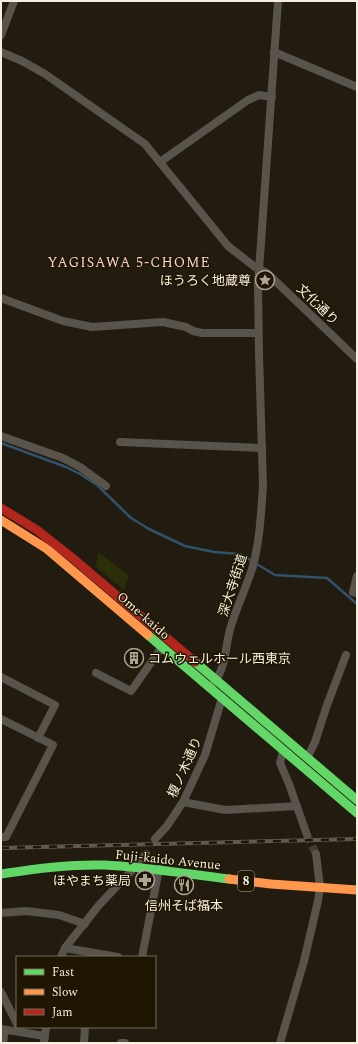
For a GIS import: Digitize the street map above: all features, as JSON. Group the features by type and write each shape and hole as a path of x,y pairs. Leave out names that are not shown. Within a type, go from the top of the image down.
{"main road":[{"name":"Ome-kaido","path":"1,508 33,528 57,546 357,800"},
{"name":"Ome-kaido","path":"1,520 47,549 357,814"},
{"name":"Fuji-kaido Avenue","path":"1,874 36,868 90,865 135,867 242,881 357,890"}],"street":[{"path":"1,35 14,1"},
{"path":"1,298 63,321 92,327 163,322 186,327 193,331 202,333 258,333 258,285 278,1"},
{"name":"文化通り","path":"1,52 22,61 45,74 145,144 228,246 260,268 357,359"},
{"path":"274,52 357,87"},
{"path":"160,162 248,100 259,95 272,97"},
{"name":"深大寺街道","path":"209,688 216,680 221,670 230,627 253,563 263,486 258,333"},
{"path":"1,436 64,458 80,467 106,486"},
{"path":"120,442 262,448"},
{"path":"357,576 353,592 357,594"},
{"path":"96,673 131,691 162,647"},
{"path":"307,758 315,742 346,655"},
{"path":"1,677 55,705 38,738"},
{"name":"榎ノ木通り","path":"155,839 167,826 183,802 210,742 222,698"},
{"path":"1,719 53,745 6,837 1,837"},
{"path":"283,751 280,763 307,835"},
{"path":"183,802 225,810 297,806"},
{"path":"62,956 99,905 146,854"},
{"path":"280,1043 304,961 320,887 316,854"},
{"path":"142,956 159,869"},
{"path":"1,913 26,911 59,915 85,924"},
{"path":"66,948 112,956"},
{"path":"1,992 16,1022"},
{"path":"3,1043 3,1029 21,1030 44,1040 46,1028"},
{"path":"84,1043 85,1028"}],"green space":[{"path":"98,552 129,575 124,590 96,567"}],"waterway":[{"path":"1,443 66,467 80,474 97,485 131,518 149,529 185,546 214,552 240,554 275,575 327,578 357,604"}],"tunnel":[{"path":"307,835 316,854"}],"railway":[{"path":"1,848 357,839"}],"traffic: fast":[{"path":"148,635 357,813"},
{"path":"195,662 357,800"},
{"path":"1,874 65,866 104,865 151,869 229,879"}],"traffic: slow":[{"path":"1,520 47,549 148,635"},
{"path":"229,879 271,884 357,890"}],"traffic: jam":[{"path":"1,508 37,530 70,556 195,662"}],"place":[{"name":"ほうろく地蔵尊","path":"265,280"},
{"name":"コムウェルホール西東京","path":"134,658"},
{"name":"ほやまち薬局","path":"145,880"},
{"name":"信州そば福本","path":"184,885"}],"district":[{"name":"YAGISAWA 5-CHOME","path":"129,262"}]}
